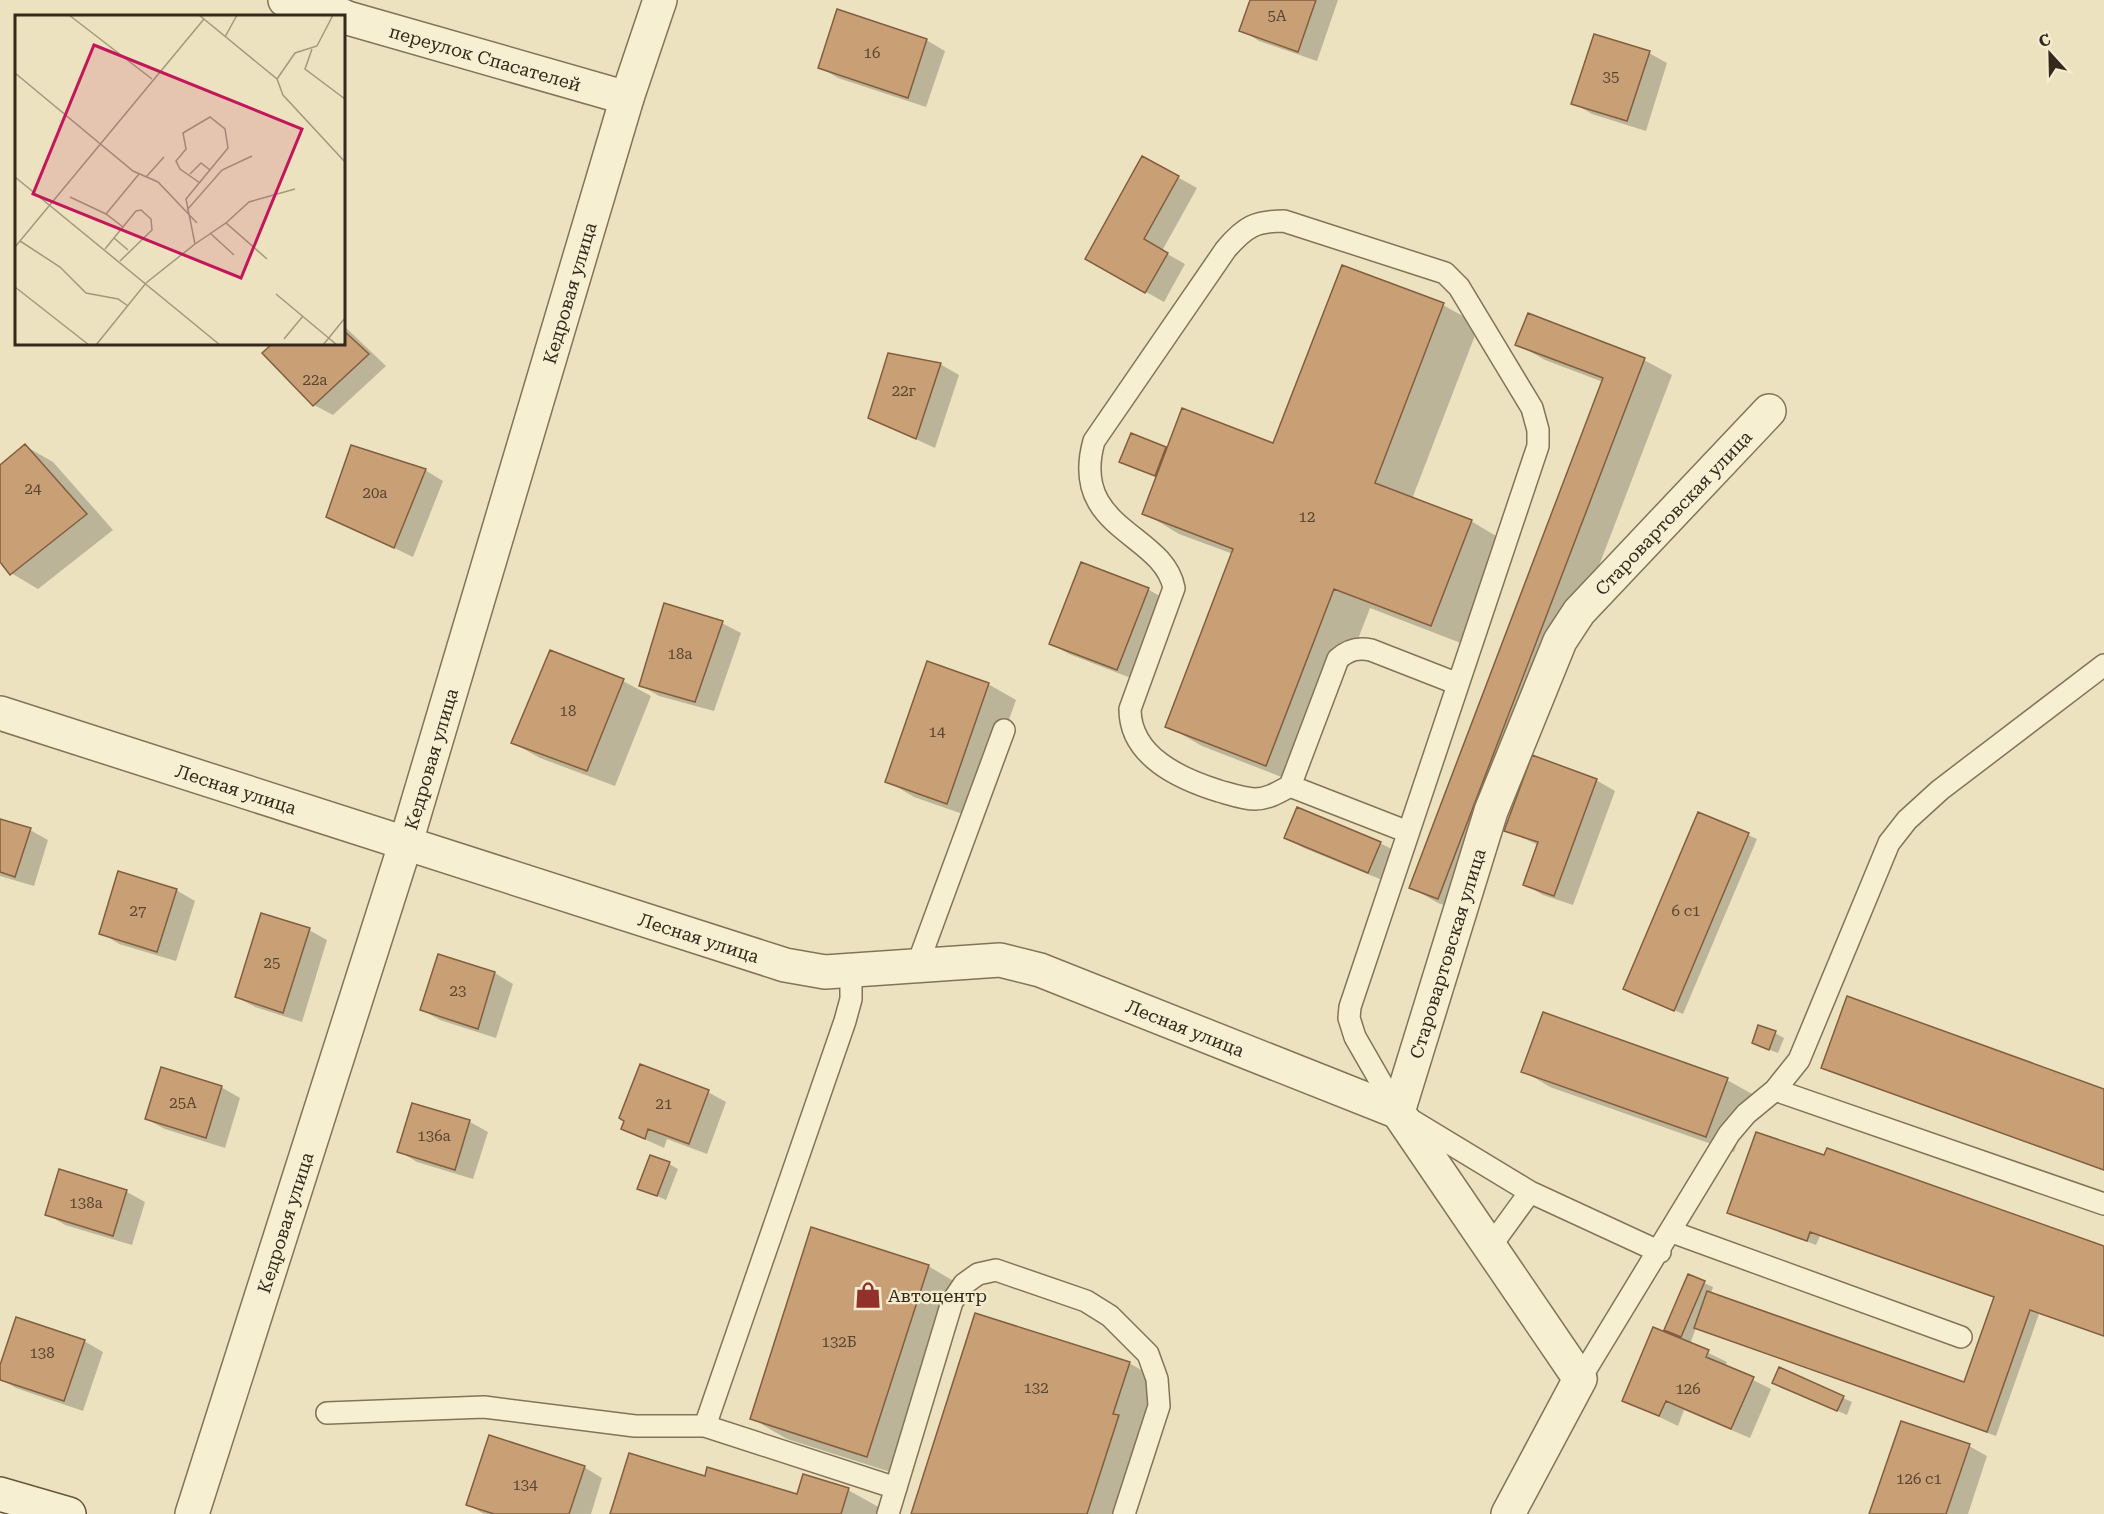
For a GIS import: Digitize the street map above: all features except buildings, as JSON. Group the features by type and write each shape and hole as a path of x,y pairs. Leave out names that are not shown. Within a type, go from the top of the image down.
{"street":[{"name":"переулок Спасателей","path":"285,0 336,15"},
{"name":"Кедровая улица","path":"192,1514 406,842 627,98 660,0"},
{"name":"переулок Спасателей","path":"345,18 627,98"},
{"name":"Старовартовская улица","path":"1398,1112 1491,812 1560,641 1579,612 1769,411"},
{"name":"Лесная улица","path":"0,713 785,965 825,972 1000,960 1040,970 1398,1112"},
{"path":"1398,1112 1581,1379 1508,1514"},
{"path":"0,1494 69,1514"}],"lane":[{"path":"1458,684 1371,650 1361,648 1346,652 1338,659 1290,786 1271,797 1255,800 1190,782 1168,770 1151,756 1134,734 1130,722 1130,710 1174,588 1171,576 1163,564 1108,515 1095,493 1089,474 1089,459 1094,441 1226,249 1244,229 1266,221 1284,221 1445,273 1460,287 1532,408 1538,430 1538,446 1458,684 1408,832 1349,1018 1355,1037 1398,1112 1530,1192 1660,1252"},
{"path":"1581,1379 1660,1252 1729,1134 1746,1114 1775,1090 1799,1060 1889,843 1906,820 1940,790 2104,665"},
{"path":"917,966 1004,730"},
{"path":"1290,786 1408,832"},
{"path":"705,1426 844,1021 851,999 851,971"},
{"path":"1775,1090 2104,1204"},
{"path":"1490,1247 1530,1192"},
{"path":"1672,1232 1961,1337"},
{"path":"888,1514 952,1302 964,1284 978,1274 996,1270 1086,1301 1110,1316 1148,1354 1156,1379 1159,1406 1124,1514"},
{"path":"327,1413 484,1407 635,1426 705,1426 896,1488"}],"place":[{"name":"Автоцентр","path":"868,1295"}]}
